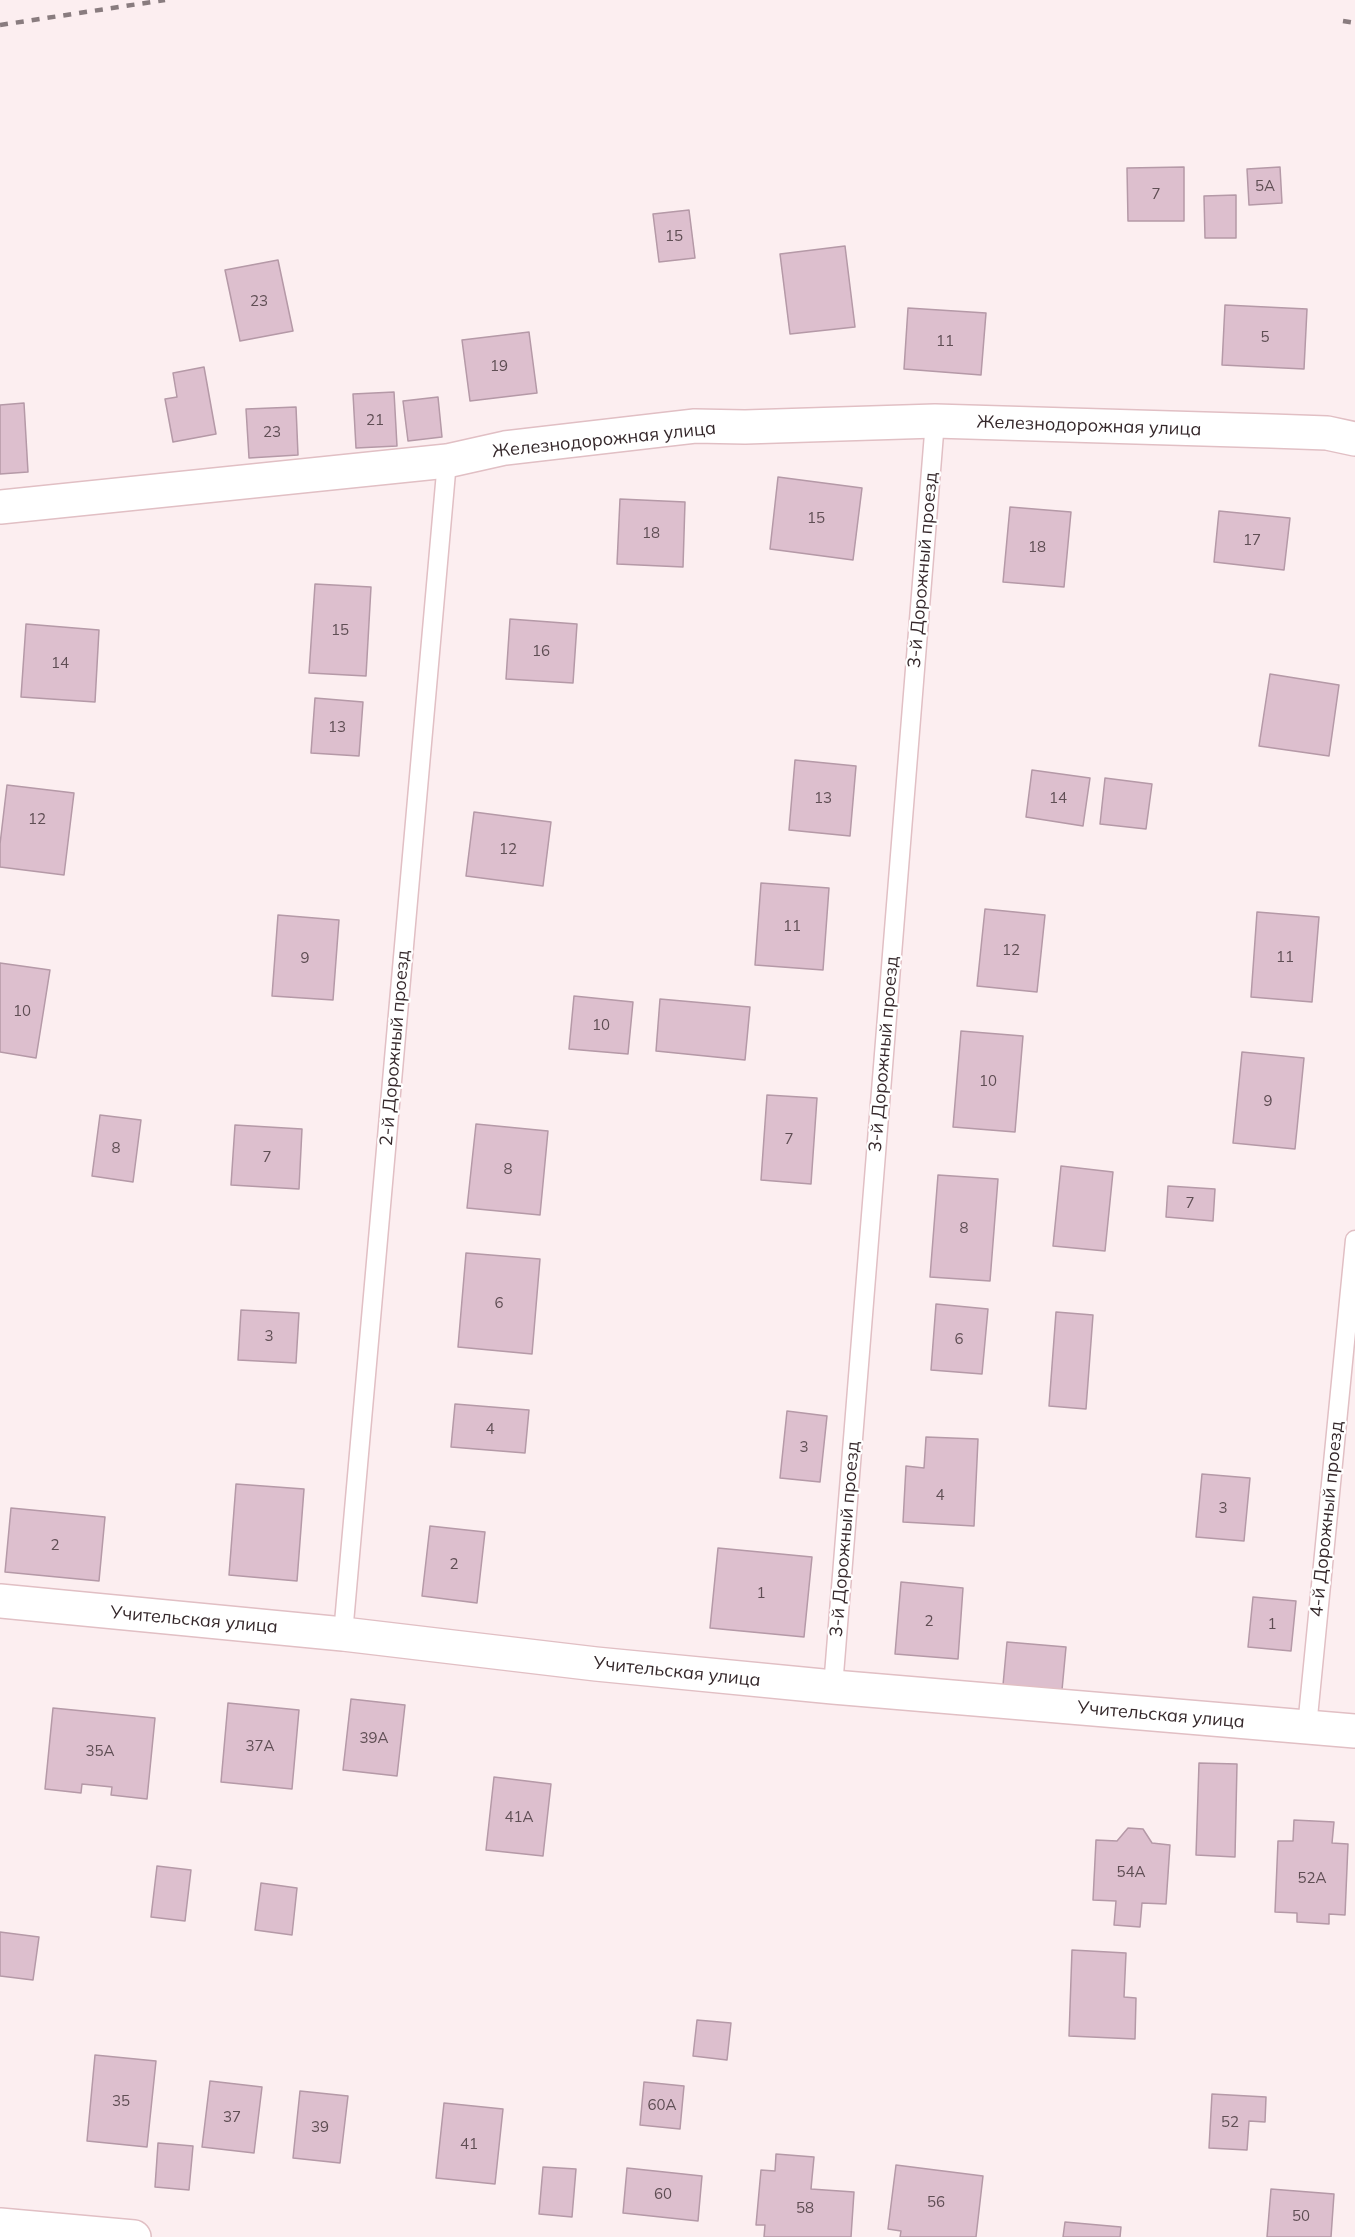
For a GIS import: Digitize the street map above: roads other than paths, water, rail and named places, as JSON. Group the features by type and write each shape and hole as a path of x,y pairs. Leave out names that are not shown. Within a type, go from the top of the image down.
{"street":[{"name":"Железнодорожная улица","path":"0,507 447,461 505,448 695,426 745,427 935,421 1271,430 1327,434 1355,439"},
{"name":"Учительская улица","path":"0,1601 343,1634 596,1664 833,1687 1355,1731"},
{"path":"0,2225 134,2237"}],"lane":[{"name":"3-й Дорожный проезд","path":"833,1687 935,421"},
{"name":"2-й Дорожный проезд","path":"343,1634 447,461"},
{"name":"4-й Дорожный проезд","path":"1307,1727 1355,1240"}],"railway":[{"path":"0,25 165,0"},
{"path":"1343,21 1355,23"}]}
